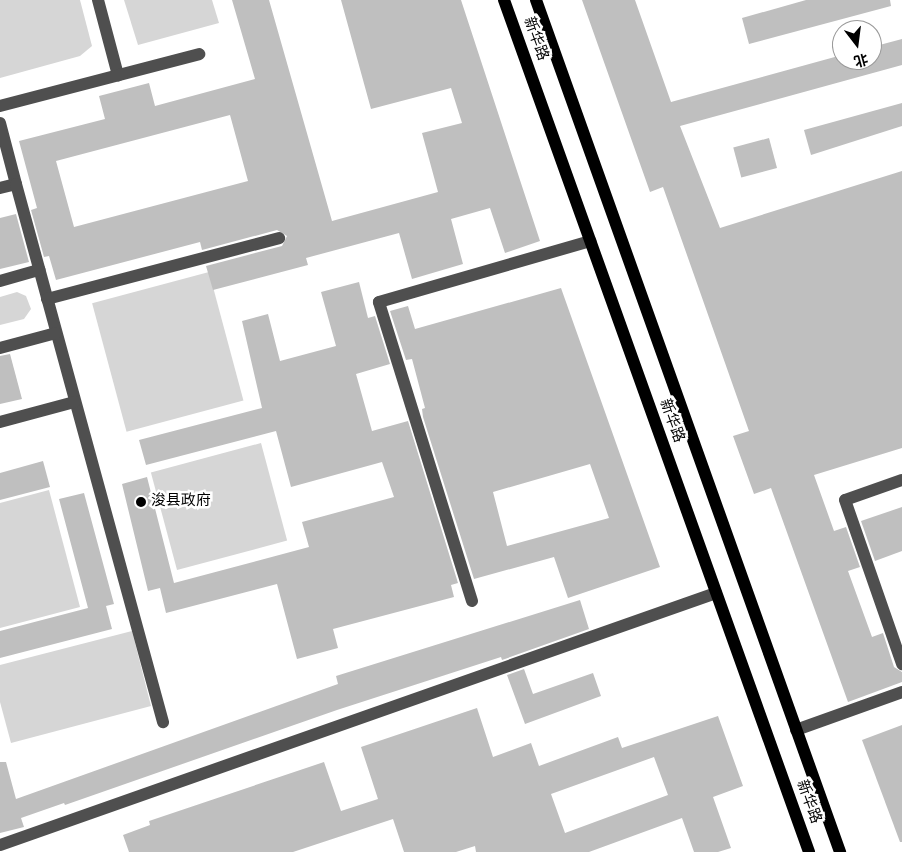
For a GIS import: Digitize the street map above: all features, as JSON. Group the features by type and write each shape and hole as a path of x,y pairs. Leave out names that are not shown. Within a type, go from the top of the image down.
{"main road":[{"name":"新华路","path":"504,0 809,852"},
{"name":"新华路","path":"536,0 840,852"}],"street":[{"path":"98,0 118,75"},
{"path":"0,106 199,54"},
{"path":"0,123 83,437 92,454 163,722"},
{"path":"0,188 16,184"},
{"path":"47,299 279,238"},
{"path":"472,602 379,302 590,241"},
{"path":"0,281 39,270"},
{"path":"0,348 56,333"},
{"path":"0,422 74,402"},
{"path":"902,480 844,500 902,664"},
{"path":"0,845 716,593"},
{"path":"796,730 902,692"}],"shaded area":[{"path":"0,0 80,0 92,46 80,56 0,78"},
{"path":"124,0 212,0 219,23 138,45"},
{"path":"209,272 243,400 127,432 92,303"},
{"path":"17,292 26,296 31,309 24,319 0,325 0,297"},
{"path":"261,443 287,541 177,570 151,473"},
{"path":"49,490 80,607 0,628 0,503"},
{"path":"132,631 151,706 11,743 0,702 0,665"}],"building":[{"path":"232,0 269,0 332,221 438,192 422,133 462,123 451,88 371,109 341,0 461,0 540,241 505,253 490,208 451,219 463,264 412,279 399,233 306,258 308,265 213,290 206,266 282,246 287,236 277,230 202,250 200,242 56,280 49,256 44,257 31,210 37,208 19,141 105,119 99,96 149,83 155,106 255,79","holes":["230,115 248,181 74,227 56,161"]},
{"path":"582,0 635,0 671,102 832,58 832,70 882,70 882,44 902,39 902,65 680,126 720,228 902,171 902,448 814,475 834,531 846,527 860,567 848,571 872,637 883,633 894,667 902,672 902,682 848,702 771,488 754,494 733,436 749,431 663,187 650,192"},
{"path":"806,0 890,0 891,6 839,20 832,20 832,22 749,44 742,18"},
{"path":"902,103 902,126 811,155 804,130"},
{"path":"769,138 777,168 741,178 733,148"},
{"path":"16,214 29,262 0,269 0,218"},
{"path":"359,282 368,318 375,316 390,364 356,374 372,431 408,421 458,583 451,585 454,597 333,629 338,648 297,659 277,584 166,613 160,588 148,591 122,484 147,477 174,583 309,547 302,522 394,497 382,462 291,487 276,431 146,465 139,440 262,408 242,321 268,314 280,361 336,346 321,292"},
{"path":"561,288 660,567 568,598 554,557 474,579 423,417 422,409 425,408 412,359 406,360 390,311 408,306 415,329","holes":["590,464 609,518 507,546 493,492"]},
{"path":"10,354 22,399 0,404 0,356"},
{"path":"43,461 50,487 0,500 0,473"},
{"path":"84,493 114,604 106,606 112,629 0,658 0,631 88,608 59,499"},
{"path":"902,507 902,551 875,561 861,521"},
{"path":"580,600 589,629 502,660 501,657 337,710 65,805 64,803 21,818 24,827 0,833 0,762 6,762 16,799 338,684 336,676"},
{"path":"524,669 533,694 593,673 601,696 525,724 507,675"},
{"path":"477,708 493,757 531,743 539,766 618,737 622,748 718,716 743,786 713,797 731,848 718,852 694,852 682,818 589,852 476,852 475,846 456,852 404,852 393,819 293,852 129,852 123,835 150,825 149,821 324,762 341,811 378,799 361,747","holes":["654,757 668,795 565,833 551,794"]},
{"path":"902,725 902,842 900,842 862,740"}],"place":[{"name":"浚县政府","path":"141,502"}]}
